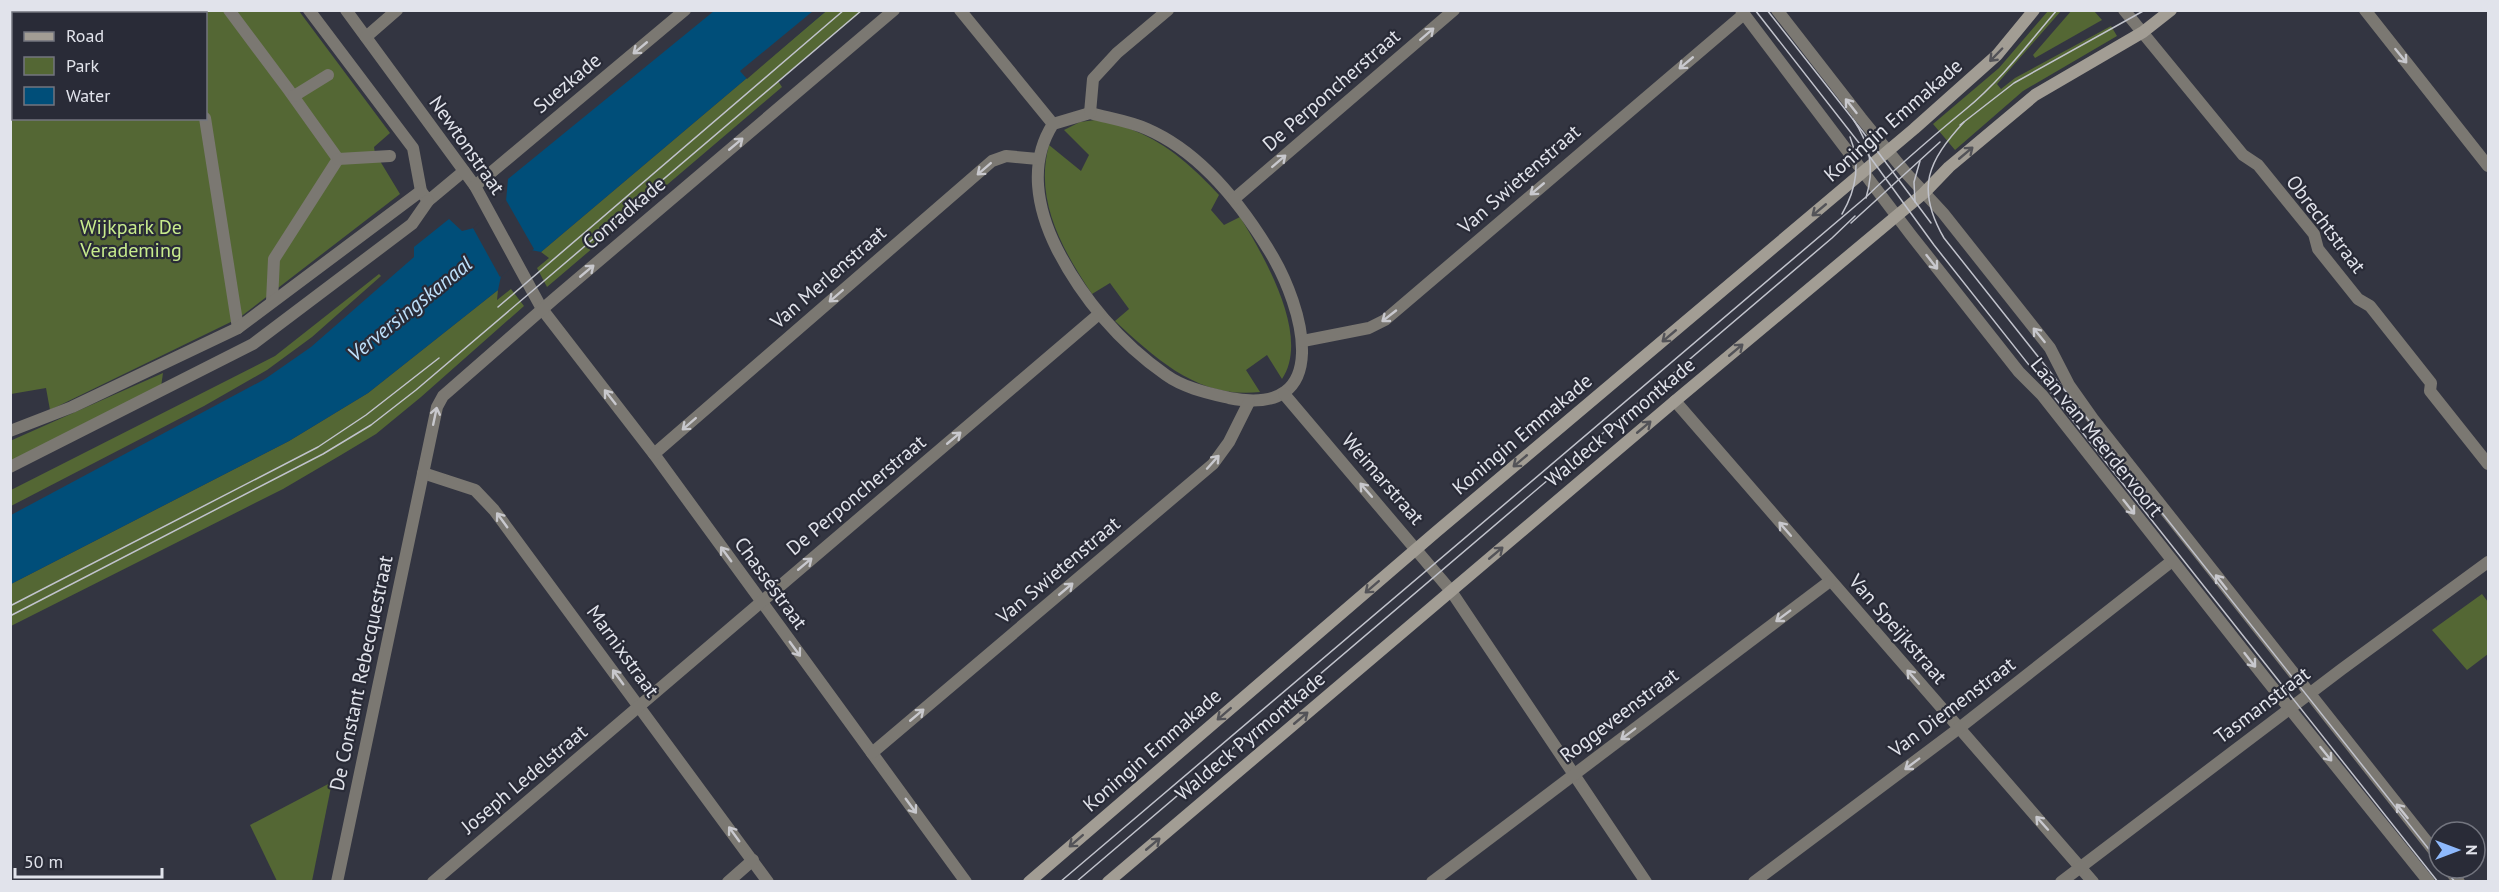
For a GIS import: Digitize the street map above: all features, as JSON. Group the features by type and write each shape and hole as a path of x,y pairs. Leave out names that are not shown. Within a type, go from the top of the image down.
{"main road":[{"name":"Koningin Emmakade","path":"1029,882 1417,549 1888,151 1997,55 2034,10"},
{"name":"Waldeck Pyrmontkade","path":"1108,882 1924,193 1949,167 2035,95 2143,32 2171,10"}],"street":[{"path":"229,10 338,159"},
{"path":"10,467 253,344 412,224 425,196 418,176 413,148 406,143 309,10"},
{"name":"Newtonstraat","path":"346,10 475,186 542,309"},
{"path":"366,37 397,10"},
{"name":"Suezkade","path":"475,186 685,10"},
{"name":"Conradkade","path":"423,473 436,406 443,396 894,10"},
{"path":"960,10 1053,124"},
{"path":"1090,113 1093,79 1118,53 1168,10"},
{"name":"De Perponcherstraat","path":"1234,199 1454,10"},
{"name":"Laan van Meerdervoort","path":"1777,10 1888,151 1943,213 2050,348 2069,385 2093,419 2427,842"},
{"name":"Obrechtstraat","path":"2124,10 2243,155 2258,165 2314,234 2318,249 2358,299 2370,306 2432,383 2430,391 2488,464"},
{"path":"2365,10 2488,166"},
{"name":"Laan van Meerdervoort","path":"1743,12 1863,172 2019,372 2042,395 2289,709 2429,882"},
{"name":"Van Swietenstraat","path":"1303,341 1369,328 1385,320 1743,12"},
{"path":"294,96 328,75"},
{"path":"1090,113 1147,129 1183,151 1234,199 1281,270 1296,309 1303,341 1301,365 1296,379 1284,394 1274,399 1249,402 1202,392 1167,376 1131,347 1100,314 1071,275 1050,234 1038,194 1038,159 1043,139 1053,124 1090,113"},
{"path":"204,120 238,328"},
{"path":"338,159 390,156"},
{"name":"Van Merlenstraat","path":"654,454 992,161 1006,156 1038,159"},
{"path":"272,301 274,260 338,159"},
{"path":"405,166 418,176"},
{"path":"10,432 72,407 238,328 272,301 464,171"},
{"name":"Chasséstraat","path":"542,309 654,454 966,882"},
{"name":"De Perponcherstraat","path":"640,706 1100,314"},
{"name":"Weimarstraat","path":"1284,394 1451,591 1646,882"},
{"name":"Van Speijkstraat","path":"1675,401 2093,882"},
{"name":"Van Swietenstraat","path":"872,753 1213,464 1229,442 1249,402"},
{"name":"Marnixstraat","path":"423,473 475,490 484,498 768,882"},
{"name":"De Constant Rebecquestraat","path":"337,882 423,473"},
{"name":"Van Diemenstraat","path":"1754,882 1958,729 2172,561"},
{"name":"Tasmanstraat","path":"2061,882 2488,562"},
{"name":"Roggeveenstraat","path":"1432,882 1830,581"},
{"name":"Joseph Ledelstraat","path":"433,882 640,706"},
{"path":"728,882 753,860"}],"green space":[{"path":"2072,10 2094,11 2102,20 2035,58 2033,55"},
{"name":"Wijkpark De Verademing","path":"11,11 299,11 390,133 374,147 376,160 380,161 400,194 239,318 50,410 46,388 11,394"},
{"path":"826,11 862,11 778,81 782,87 547,287 537,268 549,258 541,252"},
{"path":"2048,11 2061,11 1997,84 2001,89 2015,78 2111,26 2117,36 2023,91 1955,150 1933,124 1999,68"},
{"path":"1095,120 1130,129 1170,150 1201,176 1219,195 1211,210 1224,225 1240,217 1271,274 1288,319 1291,341 1290,361 1282,379 1267,355 1246,370 1260,392 1238,393 1198,383 1163,362 1115,321 1129,309 1110,283 1092,294 1061,242 1054,223 1045,185 1045,165 1049,145 1081,171 1089,155 1064,130 1080,122"},
{"path":"379,274 381,276 312,337 267,370 204,406 11,506 11,490 275,356"},
{"path":"511,289 524,306 376,434 283,489 11,626 11,584 289,441 368,393 498,290 497,300"},
{"path":"163,373 161,387 11,464 10,441"},
{"path":"2482,594 2488,602 2488,654 2467,670 2432,630"},
{"path":"332,782 312,881 277,881 250,825"}],"water":[{"name":"Verversingskanaal","path":"714,11 826,11 541,252 531,250 501,276 498,290 368,393 289,441 11,584 11,515 265,379 311,347 414,257 414,247 449,219 462,231 474,228 506,201 508,179"}],"pier":[{"path":"813,11 826,11 747,79 740,71"},
{"path":"506,200 534,249 500,277 473,228"}],"tram line":[{"path":"498,307 844,10"},
{"path":"10,616 323,454 371,425 416,390 862,10"},
{"path":"1755,10 1870,157 1934,245 2438,882"},
{"path":"1767,10 1931,223"},
{"path":"1060,882 1866,197 1991,86 2057,10"},
{"path":"1960,125 2014,83 2145,10"},
{"path":"1853,119 1859,128 1869,157 1870,177 1866,198"},
{"path":"1964,122 1942,150 1934,163 1930,176 1928,190 1930,204 1944,238 2427,847"},
{"path":"1842,214 1851,196 1855,177 1855,157 1850,137"},
{"path":"1851,223 1940,142"},
{"path":"1915,202 1914,182 1920,161"},
{"path":"1076,882 1855,216"},
{"path":"10,606 318,447 366,415 439,358"}]}
